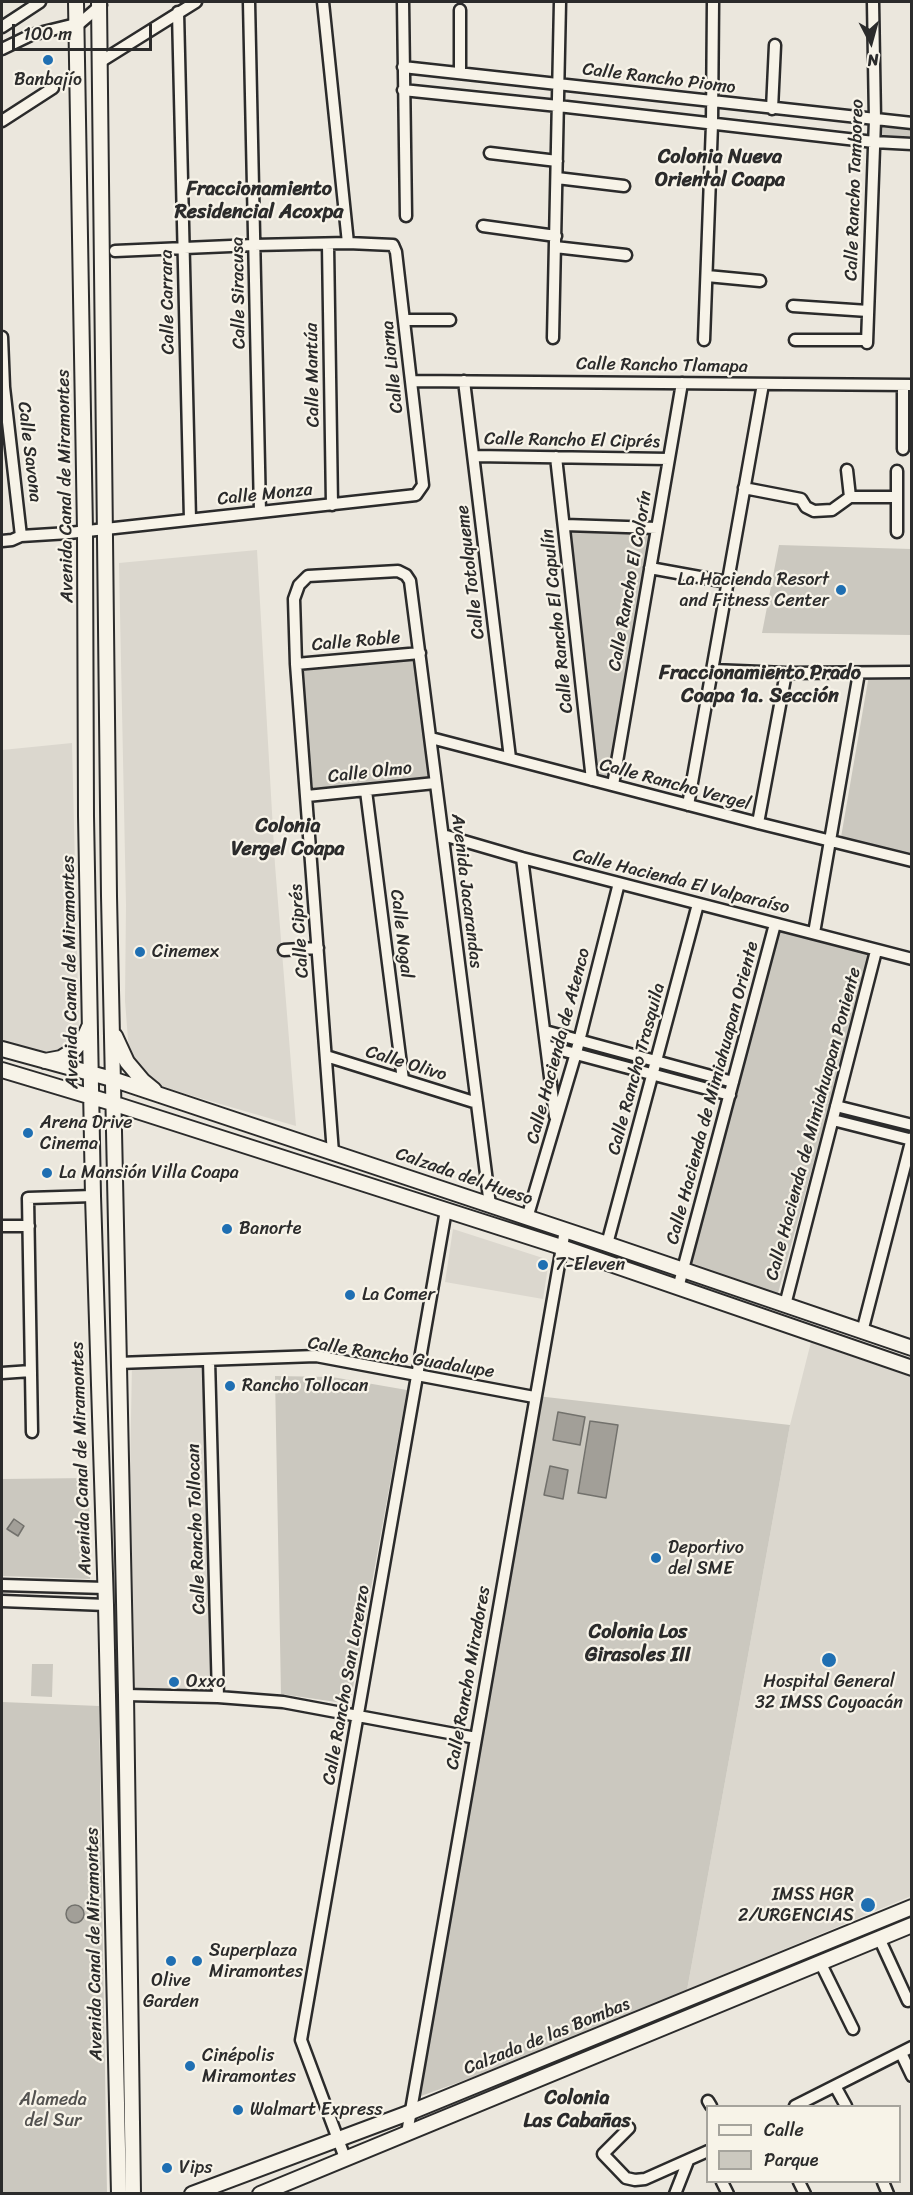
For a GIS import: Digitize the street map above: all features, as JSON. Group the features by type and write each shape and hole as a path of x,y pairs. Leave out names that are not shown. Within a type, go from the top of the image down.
{"main road":[{"name":"Avenida Canal de Miramontes","path":"76,2 86,531 86,813 91,1097 106,1605 119,2193"},
{"name":"Avenida Canal de Miramontes","path":"101,3 112,1103 126,1695 133,2193"},
{"path":"111,1010 114,1032 127,1062 143,1081 163,1096"},
{"path":"31,1059 46,1061 68,1054 84,1038 91,1019"},
{"name":"Calzada del Hueso","path":"2,1049 31,1059 112,1079 912,1348"},
{"name":"Calzada del Hueso","path":"2,1070 561,1247 912,1368"},
{"name":"Calzada de las Bombas","path":"192,2193 411,2112 912,1907"},
{"name":"Calzada de las Bombas","path":"260,2193 912,1925"},
{"path":"321,2168 336,2149 337,2138"}],"street":[{"path":"2,27 40,2"},
{"path":"100,62 196,2"},
{"name":"Calle Siracusa","path":"249,2 260,512"},
{"path":"115,251 348,243 323,2"},
{"path":"403,2 406,216"},
{"path":"553,338 560,2"},
{"path":"704,340 712,124 713,2"},
{"name":"Calle Rancho Tamboreo","path":"795,340 867,341 875,120 873,2"},
{"path":"2,49 32,35 76,24 86,19 101,3"},
{"path":"460,10 460,72"},
{"name":"Calle Carrara","path":"178,12 190,519"},
{"path":"772,109 775,45"},
{"name":"Calle Rancho Piomo","path":"403,67 912,123"},
{"path":"2,121 53,88"},
{"name":"Calle Rancho Piomo","path":"403,90 874,142 912,144"},
{"path":"490,153 557,161"},
{"path":"557,178 624,186"},
{"path":"483,226 556,236"},
{"name":"Calle Liorna","path":"348,243 393,245 396,252 423,485"},
{"name":"Calle Mantúa","path":"328,245 332,504"},
{"path":"555,247 626,255"},
{"path":"706,276 760,280"},
{"path":"793,306 868,311"},
{"path":"404,320 450,320"},
{"name":"Calle Savona","path":"2,337 4,387 21,536"},
{"name":"Calle Rancho Tlamapa","path":"411,381 908,385"},
{"name":"Calle Totolqueme","path":"464,381 510,758"},
{"name":"Calle Rancho El Colorín","path":"613,785 682,383"},
{"path":"688,805 763,384"},
{"path":"903,449 908,385"},
{"name":"Calle Rancho El Ciprés","path":"474,456 669,459"},
{"name":"Calle Rancho El Capulín","path":"556,457 592,780"},
{"path":"847,470 850,497"},
{"path":"897,471 897,532"},
{"name":"Calle Monza","path":"2,541 21,536 416,495 423,485"},
{"path":"744,488 801,499 806,507 814,511 832,510 850,497 897,497"},
{"path":"565,525 657,528"},
{"path":"650,568 727,582"},
{"name":"Avenida Jacarandas","path":"294,598 299,585 308,576 398,571 410,580 490,1205"},
{"name":"Calle Ciprés","path":"294,598 296,664 308,796 333,1153"},
{"name":"Calle Roble","path":"296,664 420,653"},
{"path":"713,670 786,673 912,672"},
{"path":"758,823 786,673"},
{"path":"814,933 859,673"},
{"name":"Calle Rancho Vergel","path":"431,738 912,861"},
{"name":"Calle Olmo","path":"308,796 435,783"},
{"name":"Calle Nogal","path":"366,791 403,1080"},
{"name":"Calle Hacienda El Valparaíso","path":"443,835 522,858 912,959"},
{"path":"522,858 556,1122"},
{"name":"Calle Hacienda de Atenco","path":"527,1218 576,1053 619,883"},
{"name":"Calle Rancho Trasquila","path":"607,1244 698,904"},
{"name":"Calle Hacienda de Mimiahuapan Oriente","path":"678,1288 775,924"},
{"path":"284,950 318,948"},
{"name":"Calle Hacienda de Mimiahuapan Poniente","path":"785,1305 876,951"},
{"path":"545,1031 733,1082"},
{"path":"546,1046 729,1095"},
{"name":"Calle Olivo","path":"326,1056 477,1103"},
{"path":"836,1106 912,1125"},
{"path":"832,1120 911,1140 862,1332"},
{"path":"32,1432 28,1198 93,1196"},
{"name":"Calle Rancho San Lorenzo","path":"345,2158 301,2040 446,1210"},
{"path":"2,1226 29,1226"},
{"name":"Calle Rancho Miradores","path":"407,2133 565,1230"},
{"name":"Calle Rancho Guadalupe","path":"118,1363 316,1356 534,1397"},
{"name":"Calle Rancho Tollocan","path":"209,1360 218,1697"},
{"path":"2,1373 31,1371"},
{"path":"2,1585 105,1588"},
{"path":"2,1601 106,1605"},
{"path":"126,1695 218,1697 283,1702 476,1738"},
{"path":"879,1938 908,2001"},
{"path":"820,1962 853,2029"},
{"path":"797,2105 912,2048"},
{"path":"901,2053 912,2076"},
{"path":"836,2086 846,2105"},
{"path":"629,2128 603,2154 626,2178 645,2179 706,2152"},
{"path":"675,2193 688,2161"}],"shaded area":[{"path":"257,550 275,865 296,1126 162,1087 146,1076 129,1052 125,1001 126,905 119,563"},
{"path":"72,743 79,1034 67,1050 40,1055 2,1044 2,750"},
{"path":"453,1229 549,1260 543,1299 445,1282"},
{"name":"Hospital General 32 IMSS Coyoacán","path":"811,1342 911,1377 911,1896 687,1990 790,1425"},
{"path":"214,1361 215,1698 126,1696 132,1363"},
{"path":"558,1412 585,1417 580,1445 553,1440"},
{"path":"590,1421 618,1425 606,1498 578,1493"},
{"path":"550,1466 568,1470 563,1499 544,1495"},
{"path":"14,1519 24,1526 18,1536 7,1529"},
{"path":"71,1905 79,1905 84,1910 82,1921 71,1923 66,1918 66,1910"}],"green space":[{"path":"882,122 911,122 911,137 881,136"},
{"path":"568,528 655,529 612,780 592,776"},
{"name":"La Hacienda Resort and Fitness Center","path":"779,545 911,549 911,635 762,633"},
{"path":"419,658 434,779 312,788 301,669"},
{"path":"869,675 911,677 911,858 840,843"},
{"path":"778,929 871,952 777,1297 687,1264"},
{"path":"275,1376 332,1377 407,1390 350,1704 281,1694"},
{"path":"537,1396 790,1425 687,1990 689,1999 421,2096 479,1734"},
{"path":"89,1478 90,1579 2,1576 2,1479"},
{"path":"32,1664 53,1664 52,1697 31,1696"},
{"name":"Alameda del Sur","path":"2,1702 99,1706 107,2193 2,2194"}],"place":[{"name":"Banbajío","path":"48,60"},
{"name":"La Hacienda Resort and Fitness Center","path":"841,590"},
{"name":"Cinemex","path":"140,952"},
{"name":"Arena Drive Cinema","path":"28,1133"},
{"name":"La Mansión Villa Coapa","path":"47,1173"},
{"name":"Banorte","path":"227,1229"},
{"name":"7-Eleven","path":"543,1265"},
{"name":"La Comer","path":"350,1295"},
{"name":"Rancho Tollocan","path":"230,1386"},
{"name":"Deportivo del SME","path":"656,1558"},
{"name":"Hospital General 32 IMSS Coyoacán","path":"829,1660"},
{"name":"Oxxo","path":"174,1682"},
{"name":"IMSS HGR 2/URGENCIAS","path":"868,1905"},
{"name":"Olive Garden","path":"171,1961"},
{"name":"Superplaza Miramontes","path":"197,1961"},
{"name":"Cinépolis Miramontes","path":"190,2066"},
{"name":"Walmart Express","path":"238,2110"},
{"name":"Vips","path":"167,2168"}],"district":[{"name":"Colonia Nueva Oriental Coapa","path":"720,170"},
{"name":"Fraccionamiento Residencial Acoxpa","path":"259,202"},
{"name":"Fraccionamiento Prado Coapa 1a. Sección","path":"760,686"},
{"name":"Colonia Vergel Coapa","path":"288,838"},
{"name":"Colonia Los Girasoles III","path":"638,1644"},
{"name":"Colonia Las Cabañas","path":"577,2110"}]}
